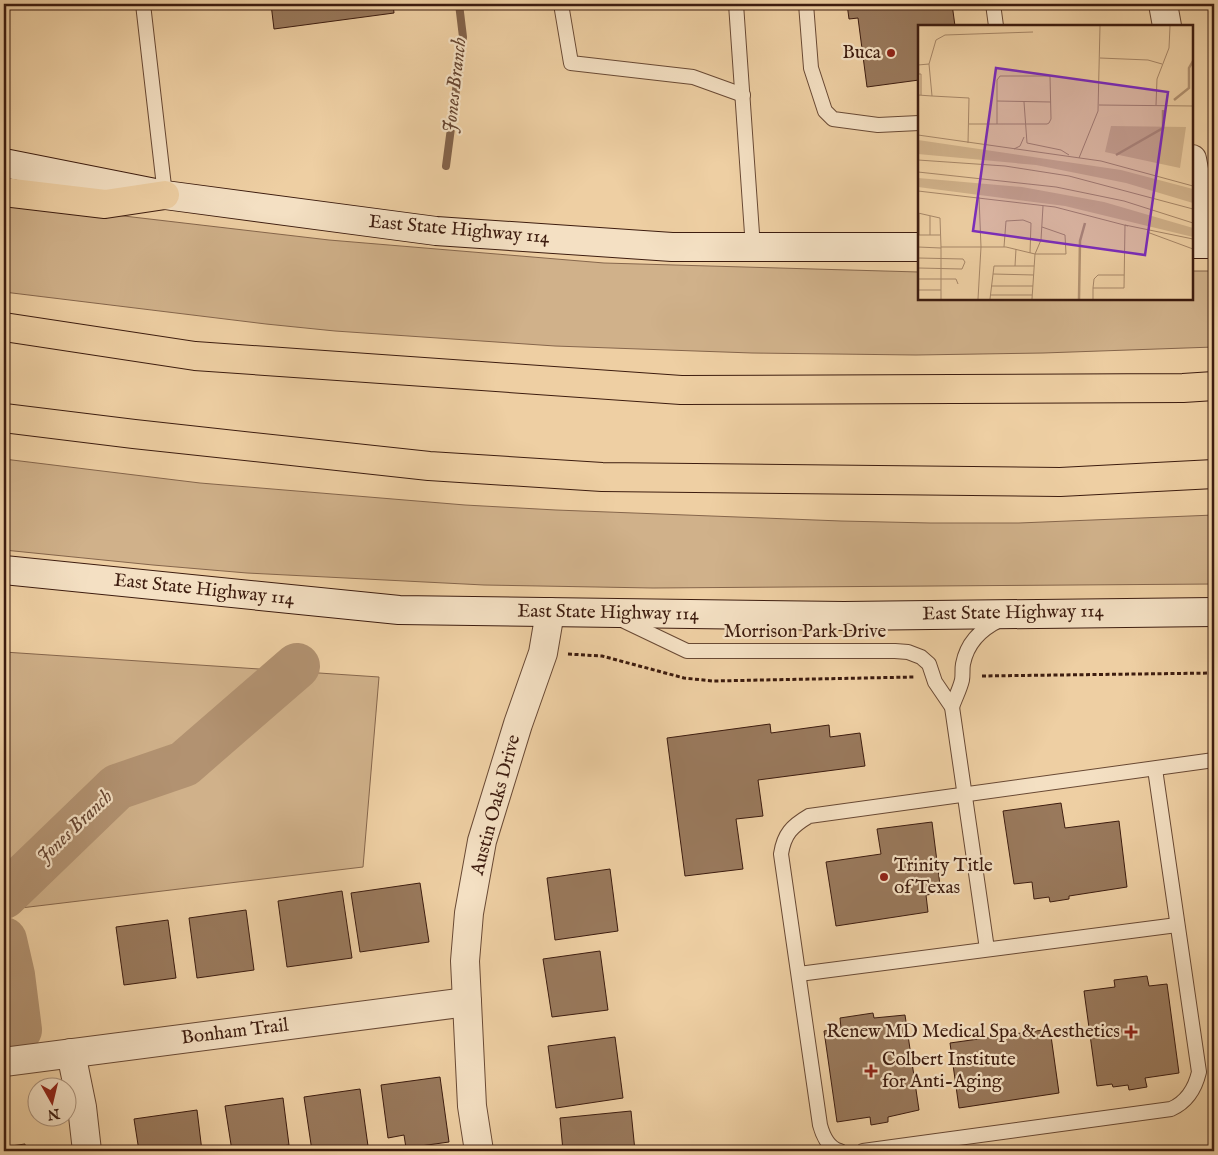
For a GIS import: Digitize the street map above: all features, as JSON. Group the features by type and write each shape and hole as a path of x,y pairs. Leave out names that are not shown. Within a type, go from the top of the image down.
{"highway":[{"path":"4,192 105,204 165,195"},
{"path":"4,327 195,356 681,390 1183,388 1214,386"},
{"path":"4,418 429,466 602,477 1060,482 1214,474"}],"main road":[{"path":"1163,4 1168,25"},
{"name":"East State Highway 114","path":"4,163 165,195 436,230 672,247 918,247"},
{"path":"1193,166 1204,244"},
{"name":"East State Highway 114","path":"4,570 399,610 844,616 1214,612"},
{"name":"Austin Oaks Drive","path":"479,1151 472,1106 466,1002 465,960 469,913 482,841 518,724 543,654 550,612"},
{"name":"Bonham Trail","path":"4,1062 466,1002"},
{"path":"71,1053 82,1107 87,1151"}],"lane":[{"path":"143,4 165,195"},
{"path":"561,4 571,63 694,77 743,95"},
{"path":"736,4 753,248"},
{"path":"806,4 811,68 824,111 833,119 878,125 918,123"},
{"path":"993,4 996,25"},
{"name":"Morrison Park Drive","path":"608,613 687,651 908,652 920,657 929,664 934,677 952,706 987,949"},
{"name":"Morrison Park Drive","path":"952,706 962,680 963,664 967,651 974,639 984,628 1013,613"},
{"path":"840,1151 836,1151 825,1140 820,1125 781,854 783,840 796,824 809,816 1214,760"},
{"path":"862,1151 1171,1109 1182,1104 1196,1086 1199,1072 1155,769"},
{"path":"799,974 1177,925"}],"path":[{"path":"543,654 602,656 684,678 713,681 934,677"},
{"path":"962,676 1214,673"}],"shaded area":[{"path":"4,202 329,240 604,263 918,272 918,300 1193,300 1193,271 1214,271 1214,347 916,355 752,353 555,346 335,331 4,292"},
{"path":"4,459 200,483 465,505 556,510 930,523 1019,523 1214,515 1214,584 653,588 484,585 247,573 4,550"},
{"path":"4,652 379,677 363,867 4,910"}],"building":[{"path":"271,4 393,4 394,13 274,29"},
{"name":"Buca","path":"847,4 952,4 955,25 918,25 918,80 867,87 858,18 849,19"},
{"path":"770,724 771,733 829,725 830,737 860,733 865,766 758,780 763,816 736,819 743,869 685,876 667,738"},
{"path":"1061,803 1065,828 1119,821 1127,887 1069,896 1069,899 1050,902 1049,897 1034,899 1032,882 1014,884 1003,811"},
{"name":"Trinity Title of Texas","path":"932,822 941,893 926,895 928,912 836,926 826,862 881,854 877,829"},
{"path":"1214,864 1214,893 1211,865"},
{"path":"610,869 618,931 555,940 547,878"},
{"path":"420,883 429,942 360,952 351,893"},
{"path":"342,891 352,958 287,967 278,901"},
{"path":"246,910 254,970 197,978 189,918"},
{"path":"168,920 176,978 124,985 116,927"},
{"path":"600,951 608,1010 552,1017 543,959"},
{"name":"Renew MD Medical Spa & Aesthetics","path":"1147,976 1149,986 1167,984 1179,1073 1145,1078 1147,1087 1129,1090 1128,1085 1113,1087 1112,1084 1097,1086 1084,991 1115,987 1114,980"},
{"name":"Colbert Institute for Anti-Aging","path":"873,1013 874,1018 905,1015 919,1110 888,1117 888,1122 871,1125 870,1117 837,1122 824,1031 841,1028 840,1018"},
{"path":"1050,1029 1059,1093 959,1108 950,1043"},
{"path":"615,1037 623,1098 556,1108 548,1046"},
{"path":"440,1077 449,1142 406,1148 404,1135 388,1138 381,1085"},
{"path":"360,1089 368,1146 331,1151 312,1151 304,1097"},
{"path":"283,1098 289,1145 248,1151 232,1151 225,1106"},
{"path":"197,1110 202,1151 139,1151 134,1119"},
{"path":"631,1111 635,1151 563,1151 560,1118"},
{"path":"25,1144 26,1151 4,1151 4,1147"}],"waterway":[{"name":"Jones Branch","path":"446,166 463,37 459,4"},
{"name":"Jones Branch","path":"4,896 117,787 184,764 297,666"},
{"name":"Jones Branch","path":"4,940 12,975 19,1030"}],"place":[{"name":"Buca","path":"891,53"},
{"name":"Trinity Title of Texas","path":"884,877"},
{"name":"Renew MD Medical Spa & Aesthetics","path":"1131,1032"},
{"name":"Colbert Institute for Anti-Aging","path":"871,1071"}]}
